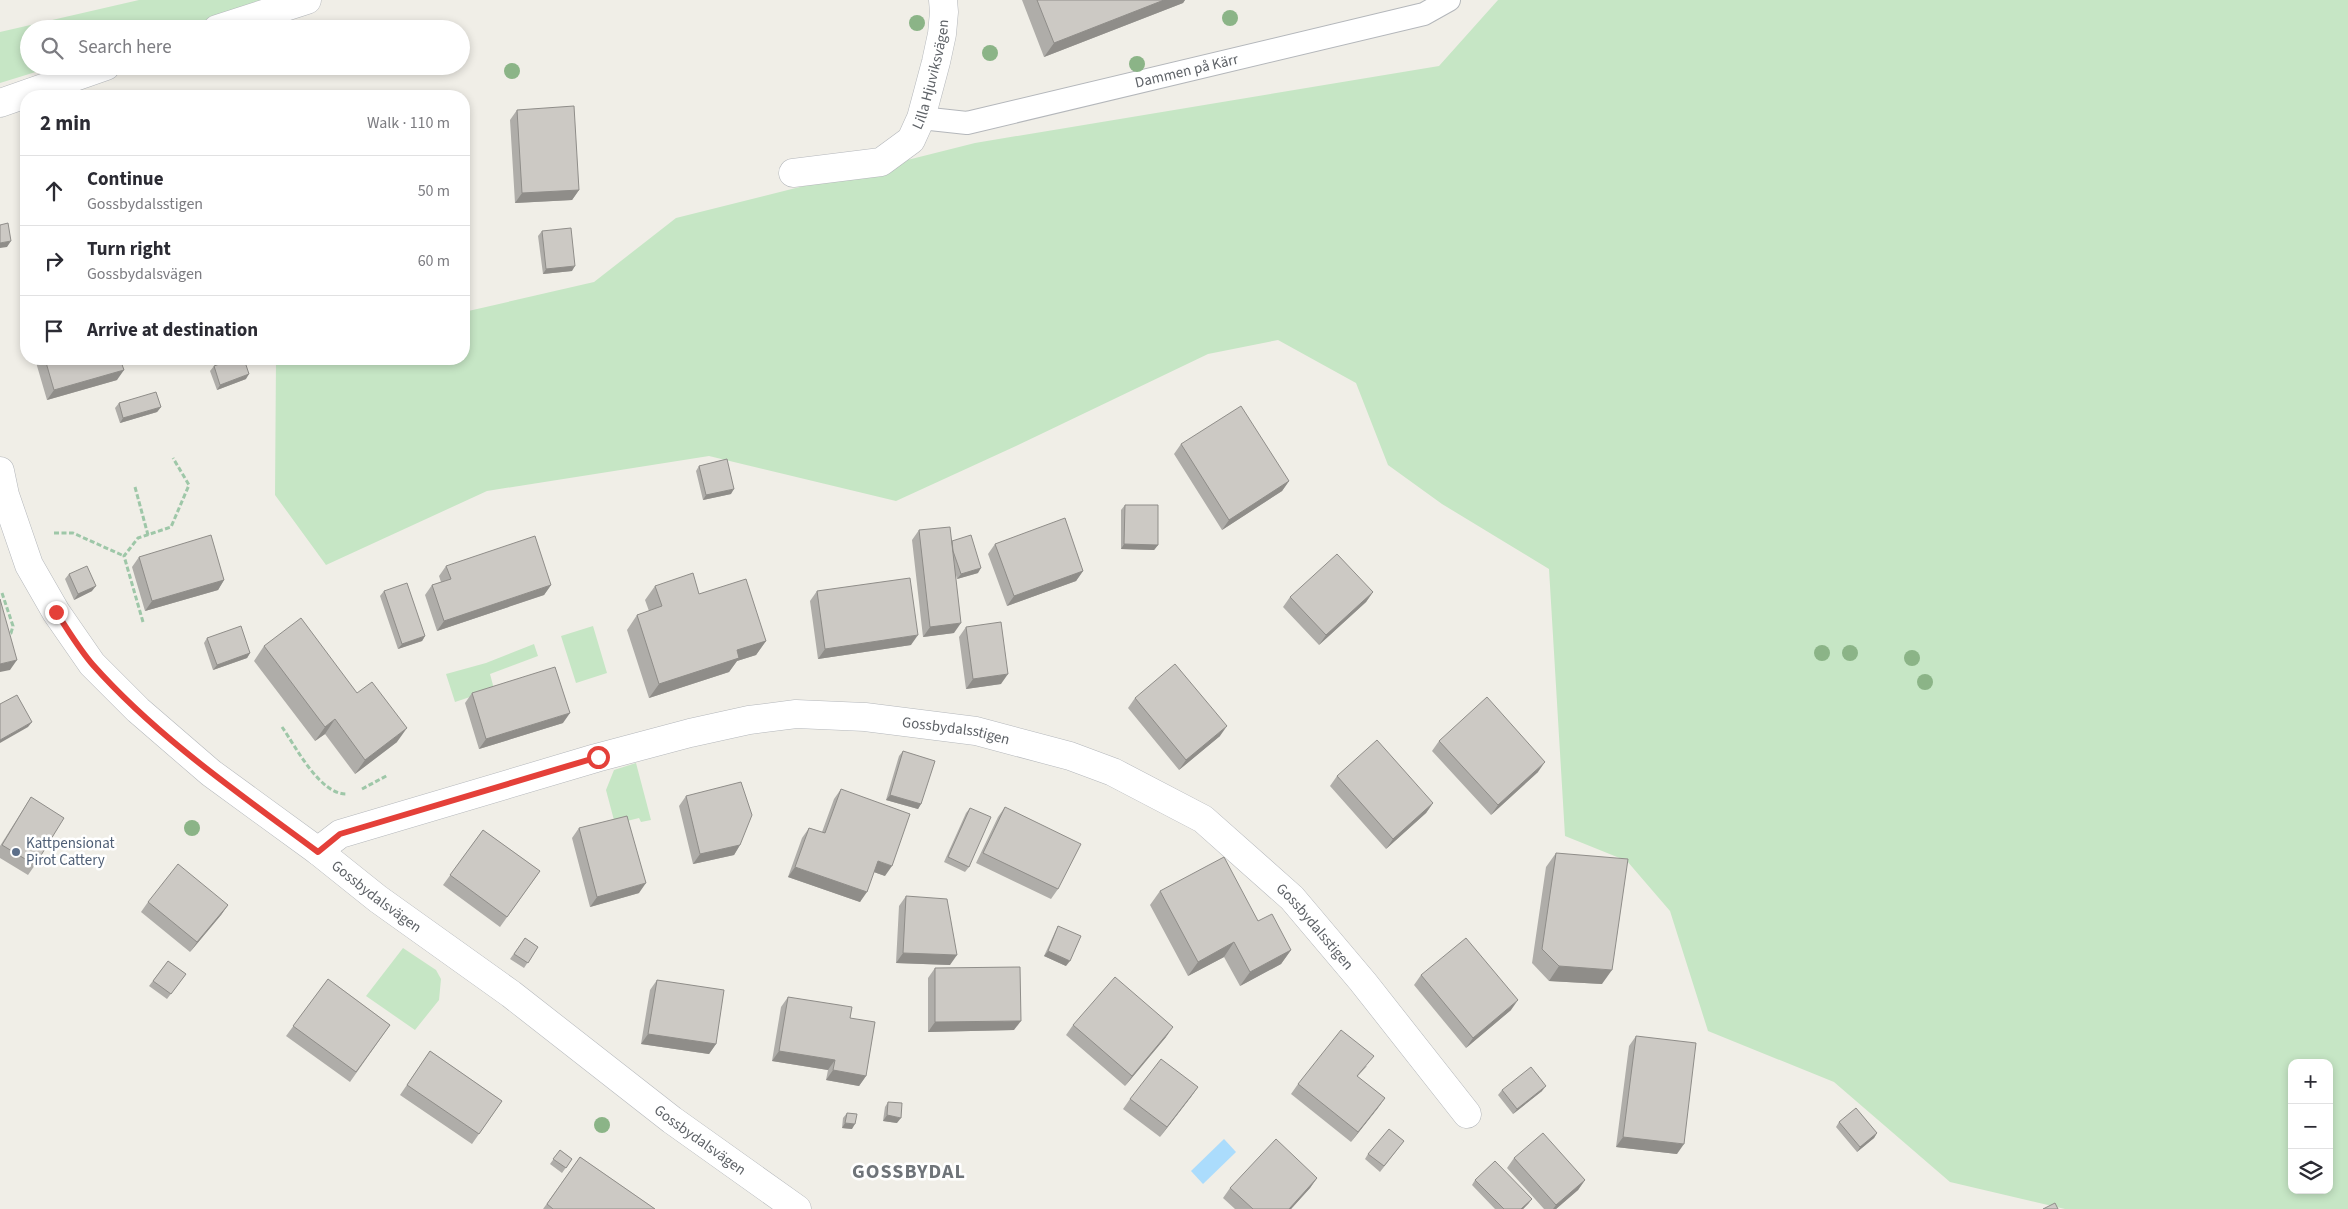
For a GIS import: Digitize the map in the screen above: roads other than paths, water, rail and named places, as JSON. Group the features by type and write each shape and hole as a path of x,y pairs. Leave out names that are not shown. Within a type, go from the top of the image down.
{"street":[{"path":"245,20 307,0"},
{"name":"Lilla Hjuviksvägen","path":"793,173 882,162 911,140 921,118 942,34 944,12 942,0"},
{"path":"37,90 80,75"},
{"path":"0,103 20,96"},
{"name":"Gossbydalsvägen","path":"2,487 29,565 56,612 92,664 138,710 211,774 318,852 378,899 511,994 672,1120 797,1209"},
{"name":"Gossbydalsstigen","path":"318,852 340,834 596,758 690,732 749,720 796,714 865,717 976,732 1070,756 1113,772 1203,820 1292,898 1363,982 1467,1114"}],"lane":[{"name":"Dammen på Kärr","path":"921,118 967,123 1424,14 1449,0"}],"water":[{"path":"1224,1139 1236,1152 1203,1184 1191,1171"}],"place":[{"name":"Kattpensionat Pirot Cattery","path":"16,852"}],"district":[{"name":"GOSSBYDAL","path":"909,1172"}]}
